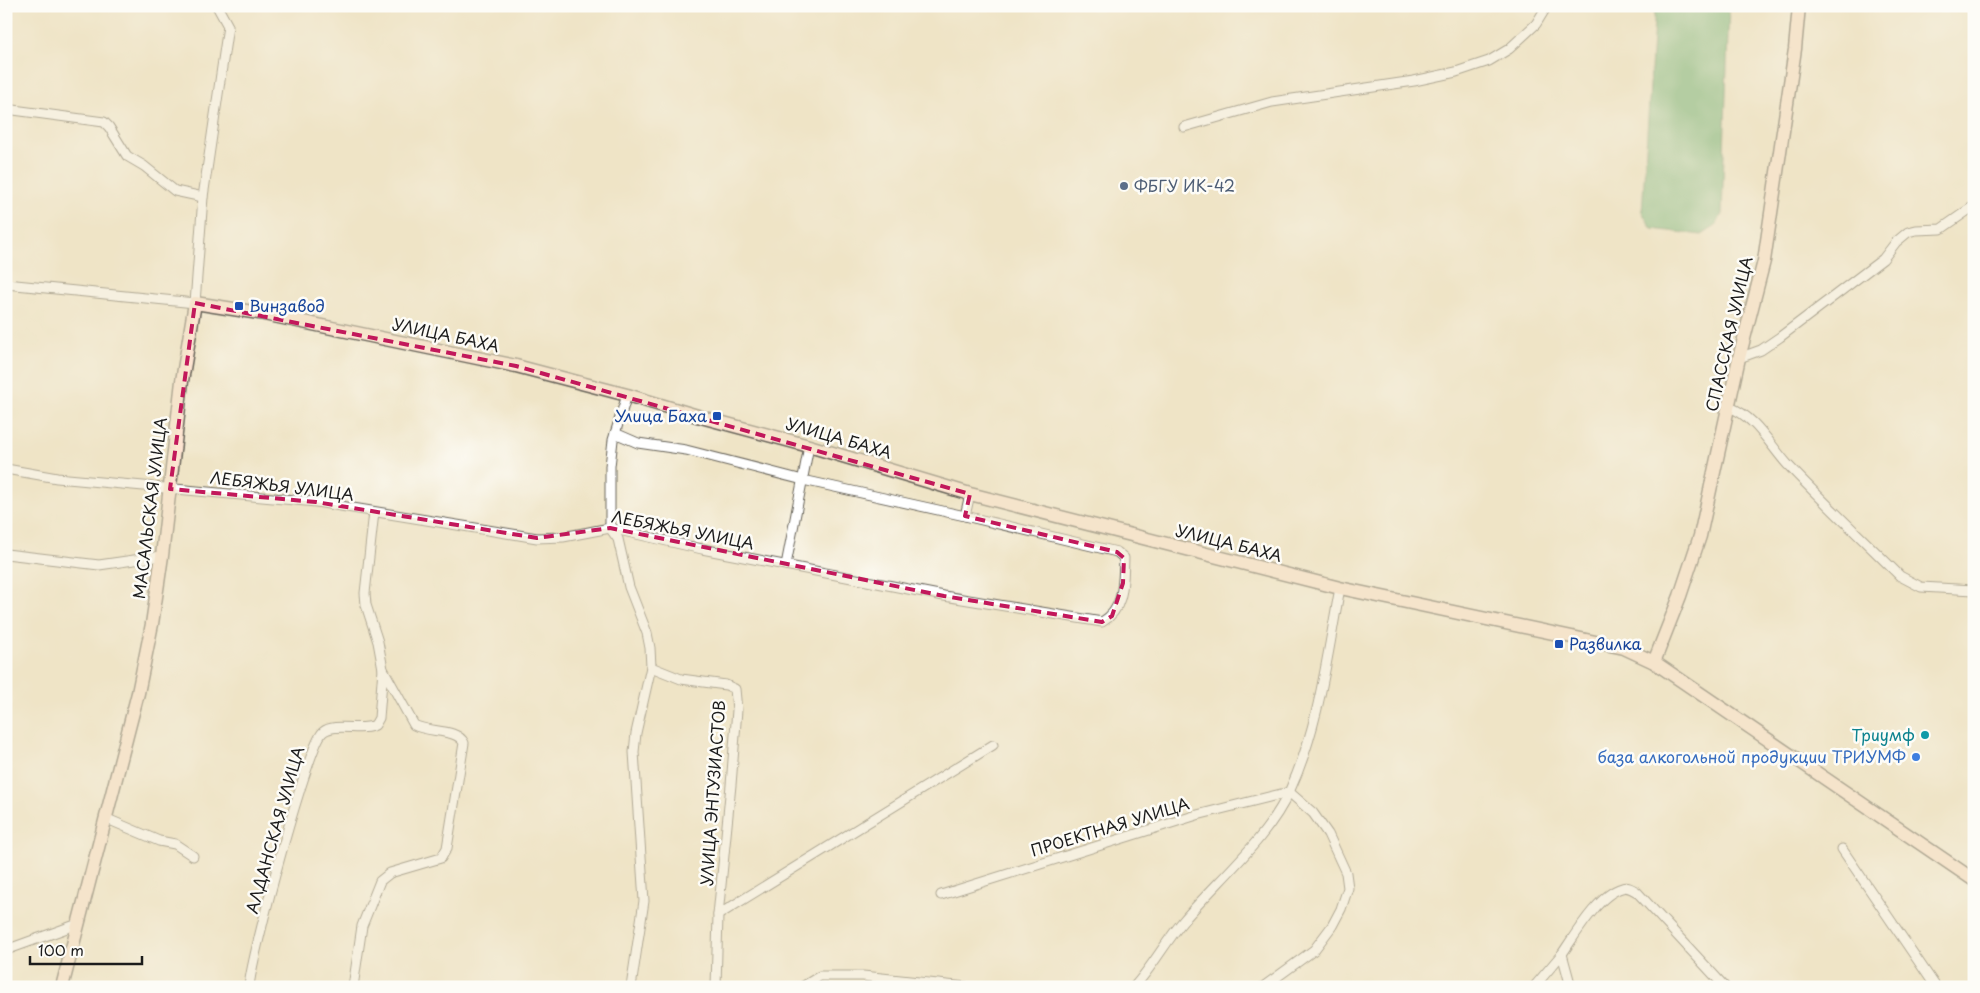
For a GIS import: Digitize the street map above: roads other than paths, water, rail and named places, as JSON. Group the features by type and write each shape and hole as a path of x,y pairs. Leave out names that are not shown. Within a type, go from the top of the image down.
{"street":[{"name":"МАСАЛЬСКАЯ УЛИЦА","path":"62,987 138,693 152,624 162,556 182,381 195,303 204,197 228,26 217,6"},
{"path":"1184,127 1272,102 1414,80 1456,72 1489,61 1509,49 1536,24 1547,6"},
{"name":"СПАССКАЯ УЛИЦА","path":"1654,662 1680,596 1700,536 1739,358 1764,261 1795,49 1799,6"},
{"path":"6,109 104,122 109,126 127,156 144,166 175,191 204,197"},
{"path":"1739,358 1761,350 1780,337 1883,260 1896,242 1908,232 1941,229 1974,206"},
{"name":"УЛИЦА БАХА","path":"6,284 195,303 259,313 516,366 809,446 970,494 1340,588 1624,648 1654,662 1974,880"},
{"path":"627,395 616,433 610,466 610,528 618,539 629,587 646,633 650,648 651,667 636,733 634,752 644,901 631,987"},
{"path":"1729,407 1749,418 1788,464 1900,576 1921,588 1974,590"},
{"path":"616,433 638,443 686,450 791,475 803,480 965,516 970,494"},
{"path":"786,565 809,446"},
{"name":"ЛЕБЯЖЬЯ УЛИЦА","path":"6,469 57,478 316,502 537,538 563,537 610,528 944,596 1102,622 1112,616 1121,598 1124,558 1117,552 965,516"},
{"path":"353,987 362,926 380,882 390,873 441,858 447,848 464,743 456,735 421,729 414,725 383,669 378,642 366,605 365,593 374,512"},
{"path":"6,554 99,565 162,556"},
{"path":"1134,987 1183,921 1256,841 1275,816 1289,792 1310,739 1340,588"},
{"name":"УЛИЦА ЭНТУЗИАСТОВ","path":"651,667 681,679 726,685 735,689 737,710 732,785 718,914 716,987"},
{"name":"АЛДАНСКАЯ УЛИЦА","path":"249,987 250,975 266,908 308,762 319,736 330,729 375,725 379,718 383,669"},
{"path":"718,914 993,744"},
{"path":"1263,987 1314,950 1332,926 1341,909 1348,888 1346,873 1328,834 1313,813 1289,792"},
{"name":"ПРОЕКТНАЯ УЛИЦА","path":"941,895 1197,815 1289,792"},
{"path":"105,818 159,841 175,844 193,856"},
{"path":"1842,849 1936,987"},
{"path":"1534,987 1562,954 1592,912 1605,899 1623,888 1631,888 1637,892 1724,987"},
{"path":"6,950 78,924"},
{"path":"1562,954 1571,987"},
{"path":"802,987 820,976 863,976 966,987"},
{"path":"1971,987 1974,983"}],"place":[{"name":"ФБГУ ИК-42","path":"1124,186"},
{"name":"Винзавод","path":"239,306"},
{"name":"Улица Баха","path":"717,416"},
{"name":"Развилка","path":"1559,644"},
{"name":"Триумф","path":"1925,735"},
{"name":"база алкогольной продукции ТРИУМФ","path":"1916,757"}]}
